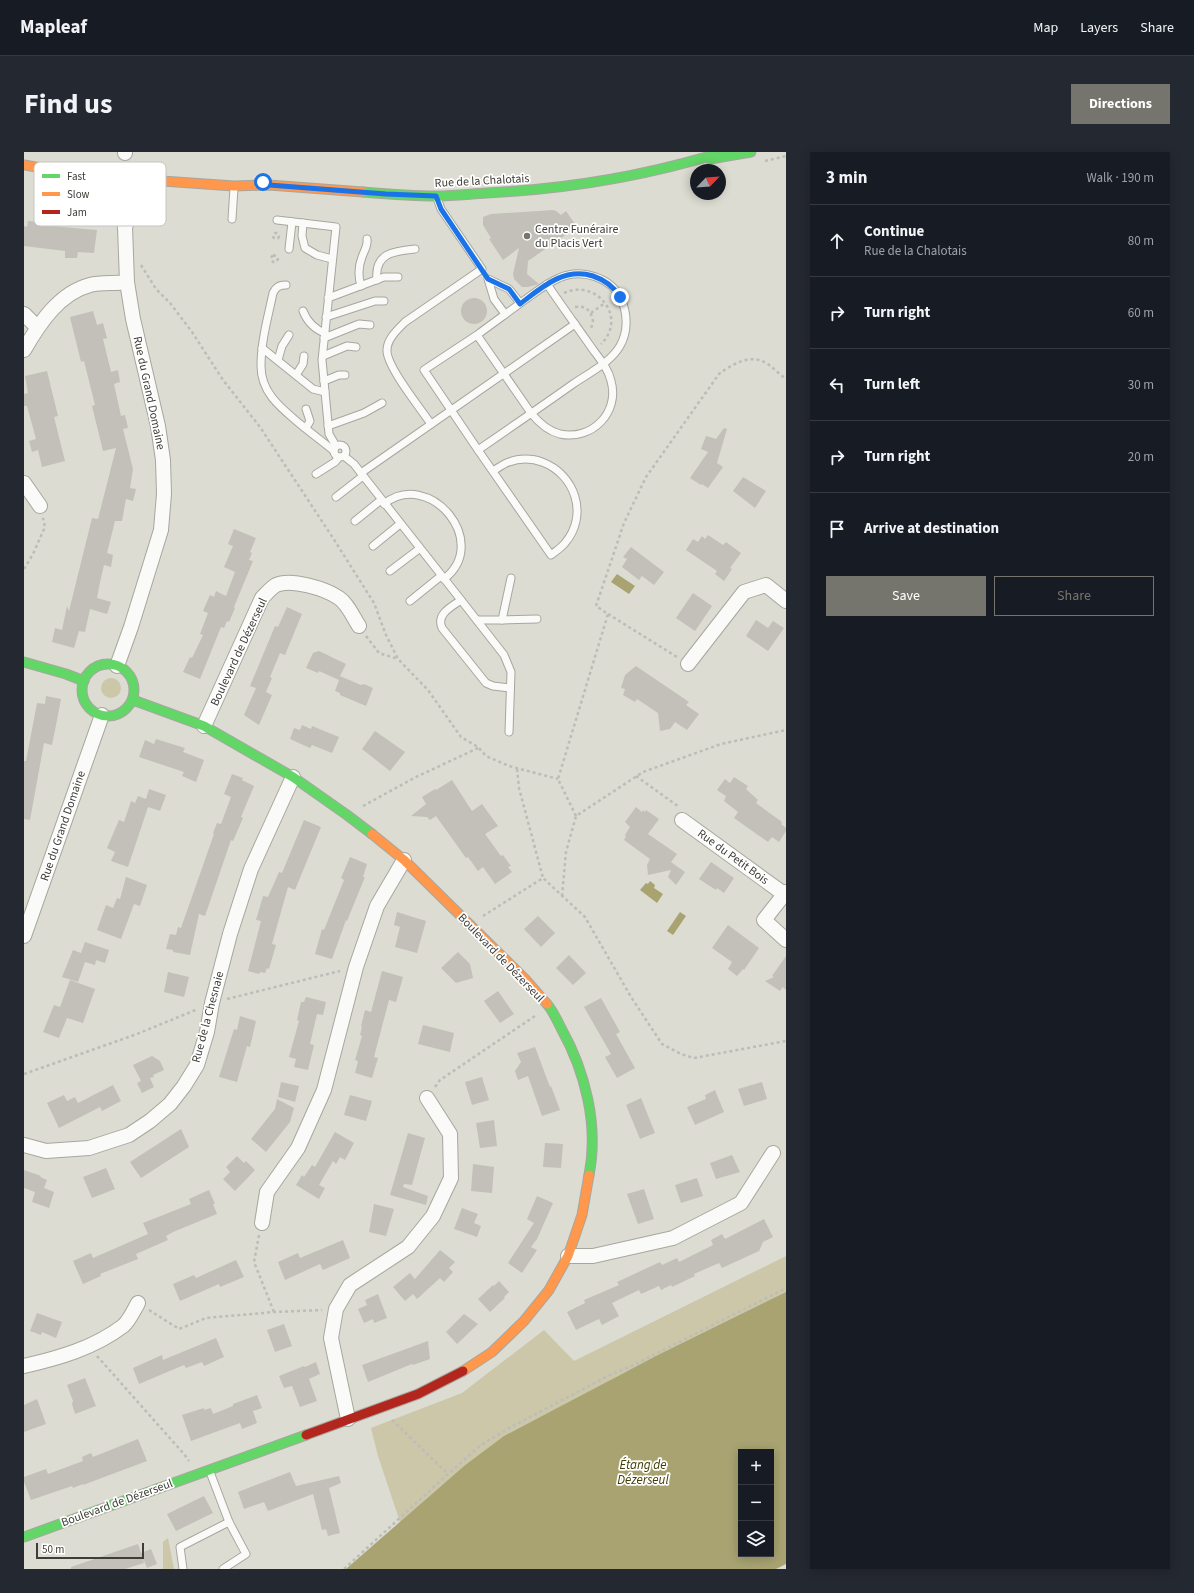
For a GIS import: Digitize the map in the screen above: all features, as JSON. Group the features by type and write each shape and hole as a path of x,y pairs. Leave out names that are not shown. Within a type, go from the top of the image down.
{"street":[{"name":"Rue de la Chalotais","path":"166,181 234,186 269,185 344,192 436,196 527,191 632,176 694,161 723,152"},
{"name":"Rue de la Chalotais","path":"694,161 751,152"},
{"path":"24,160 46,159"},
{"name":"Rue de la Chalotais","path":"24,165 34,167"},
{"name":"Rue de la Chalotais","path":"227,176 257,180 269,185"},
{"name":"Rue du Grand Domaine","path":"117,666 162,530 164,494 163,460 158,426 133,319 127,282 125,227"},
{"path":"24,350 37,327 64,298 90,285 127,282"},
{"path":"24,314 37,327"},
{"path":"24,483 40,506"},
{"name":"Boulevard de Dézerseul","path":"204,726 262,598 276,585 297,582 312,586 338,598 348,608 359,626"},
{"path":"688,664 744,592 766,585 786,601"},
{"path":"24,662 66,674 84,681"},
{"path":"109,664 117,666 130,676 134,684 133,700 128,707 114,716 102,715 92,710 83,697 84,681 88,674 94,669 109,664"},
{"name":"Boulevard de Dézerseul","path":"24,1537 418,1394 458,1374 492,1352 524,1321 549,1290 568,1256 582,1215 590,1172 592,1145 590,1111 580,1070 549,1006 526,980 404,860 347,815 293,777 204,726 133,700"},
{"name":"Rue du Grand Domaine","path":"24,936 102,715"},
{"name":"Rue de la Chesnaie","path":"24,1146 46,1151 89,1148 129,1135 150,1121 170,1104 184,1086 197,1065 207,1032 212,1003 230,934 251,869 293,777"},
{"name":"Rue du Petit Bois","path":"682,820 785,893 764,920 786,940"},
{"path":"262,1223 267,1192 298,1148 324,1090 356,967 377,906 404,860"},
{"path":"348,1419 331,1338 336,1309 350,1285 408,1247 433,1216 451,1178 450,1134 427,1098"},
{"path":"568,1256 593,1256 673,1238 741,1203 773,1153"},
{"path":"24,1366 54,1360 89,1347 124,1325 138,1303"}],"lane":[{"path":"232,218 234,186"},
{"path":"436,196 441,209 488,279 494,298 505,314"},
{"path":"277,220 336,228 323,356 329,434 335,448 336,456 354,464 419,549 504,654 511,672 509,732"},
{"path":"289,249 292,222"},
{"path":"303,223 302,236 305,248 317,255 332,259"},
{"path":"361,286 358,272 361,258 366,246 366,239"},
{"path":"377,280 376,270 381,260 391,252 415,248"},
{"path":"431,424 392,367 387,350 389,342 398,329 406,322 482,269"},
{"path":"478,450 603,363 616,352 620,346 626,327 623,303 616,291 605,281 577,273 564,276 546,284 477,335 424,370 478,450 493,472 551,555 560,549 572,532 577,510 575,494 568,480 552,467 537,460 518,460 508,462 493,472"},
{"path":"328,298 390,276 398,277"},
{"path":"488,279 509,289 520,304"},
{"path":"477,335 531,413 548,430 559,434 578,435 594,428 610,410 613,397 612,382 603,363 546,284"},
{"path":"286,285 278,286 275,288 273,293 262,348 261,375 268,393 277,405 306,428 335,448"},
{"path":"326,317 375,301 384,301"},
{"path":"303,311 314,327 325,336"},
{"path":"325,336 359,324 370,325"},
{"path":"336,497 362,474 431,424 575,324"},
{"path":"278,360 282,346 289,334"},
{"path":"323,356 347,346 356,347"},
{"path":"262,348 313,389 325,392"},
{"path":"296,375 303,364 304,356"},
{"path":"324,381 339,375 345,375"},
{"path":"328,426 364,413 382,403"},
{"path":"306,408 310,421 306,428"},
{"path":"316,474 335,462 347,451 344,446 339,445 335,448"},
{"path":"355,521 383,502 402,496 412,495 421,496 437,502 450,515 460,534 460,554 453,570 410,600"},
{"path":"373,546 400,524"},
{"path":"390,571 419,549"},
{"path":"502,620 511,578"},
{"path":"461,600 442,615 440,622 442,628 486,683 492,686 510,688"},
{"path":"477,620 537,619"},
{"path":"209,1470 229,1522 246,1554 222,1569"},
{"path":"183,1569 180,1546 229,1522"}],"path":[{"path":"126,250 141,265 156,289 170,303 223,380 260,427 374,603 386,635 398,659 428,690 461,737 478,748 486,756 517,769 558,779"},
{"path":"276,256 280,252"},
{"path":"555,297 568,291 581,289 592,292 605,303 610,315 610,327 604,342 593,350"},
{"path":"591,313 605,303"},
{"path":"688,664 596,606 624,523 646,477 719,374 732,365 749,360 765,362 786,379"},
{"path":"24,569 33,554 45,527 40,506"},
{"path":"576,816 558,779 608,614"},
{"path":"359,626 380,653 398,659"},
{"path":"562,896 566,852 576,816 643,772 721,744 786,730"},
{"path":"347,815 414,778 478,748"},
{"path":"517,769 520,788 543,878 585,917 631,997 662,1044 681,1054 694,1058 786,1041"},
{"path":"636,776 683,810 682,820"},
{"path":"469,925 543,878"},
{"path":"24,1074 137,1034 212,1003 356,967"},
{"path":"427,1098 440,1080 549,1006"},
{"path":"262,1223 254,1262 274,1312"},
{"path":"344,1569 448,1474 481,1446 511,1427 612,1374 786,1288"},
{"path":"138,1303 179,1329 206,1318 274,1312 336,1309"},
{"path":"89,1347 184,1454 197,1473"},
{"path":"378,1408 448,1474"}],"shaded area":[{"path":"111,678 118,681 121,688 118,695 111,698 104,695 101,688 104,681"},
{"path":"786,1256 786,1292 616,1377 464,1466 400,1522 378,1456 371,1428 462,1393 544,1330 574,1361"},
{"path":"168,1538 174,1569 163,1569 163,1542"}],"water":[{"path":"617,574 635,586 629,594 611,582"},
{"path":"650,881 655,885 654,888 663,894 657,903 640,890"},
{"path":"680,912 686,916 673,935 667,931"},
{"name":"Étang de Dézerseul","path":"786,1292 786,1564 776,1569 346,1569 464,1466 504,1436 656,1356"}],"building":[{"name":"Centre Funéraire du Placis Vert","path":"553,210 561,215 566,211 577,227 528,261 527,274 539,284 522,287 514,279 513,274 519,248 503,260 489,239 491,238 483,225 483,217 491,214"},
{"path":"28,221 34,222 34,226 97,230 94,253 78,252 77,258 65,258 65,251 24,246 24,226 27,227"},
{"path":"474,298 483,302 487,311 483,320 474,324 465,320 461,311 465,302"},
{"path":"93,311 97,325 103,323 107,338 103,339 111,372 118,370 120,382 114,384 121,416 125,415 128,428 123,429 133,469 130,488 136,489 133,501 126,499 122,521 115,521 107,553 113,555 111,567 104,565 100,582 97,598 111,602 107,614 90,609 85,632 79,631 74,648 52,642 55,628 62,630 67,606 69,611 92,518 98,519 116,448 103,451 92,406 95,405 84,361 81,362 70,317"},
{"path":"47,371 58,416 54,417 65,461 42,467 38,450 32,452 29,441 36,439 27,406 24,406 24,394 28,393 25,376"},
{"path":"724,428 727,429 717,463 723,467 708,488 690,478 708,452 701,449 706,436 716,439"},
{"path":"743,477 766,491 755,508 733,491"},
{"path":"234,529 256,538 250,552 252,553 249,560 253,561 229,622 227,621 224,628 221,627 200,679 183,672 190,657 192,658 203,635 200,634 208,613 203,611 210,595 214,597 216,591 226,596 235,572 224,567 233,546 228,544"},
{"path":"708,535 723,545 726,542 741,553 730,568 732,569 724,581 715,574 717,571 686,550 693,539 698,542 702,536 705,539"},
{"path":"631,547 664,572 654,585 642,576 639,580 622,567 627,559 623,557"},
{"path":"693,593 712,606 695,631 676,618"},
{"path":"287,607 302,614 285,655 280,653 270,677 272,678 266,692 272,695 259,725 244,715 256,688 250,686 275,626 278,627"},
{"path":"756,620 768,628 773,621 784,628 768,651 746,636"},
{"path":"319,651 346,664 340,676 361,685 364,684 373,688 366,706 340,695 340,693 335,691 339,680 319,671 318,673 306,668 313,653"},
{"path":"636,666 689,702 686,705 699,714 687,730 675,722 670,729 660,731 658,713 637,699 635,702 623,695 625,689 621,688 625,675"},
{"path":"46,696 61,699 52,745 44,743 30,820 24,819 24,761 26,761 37,703 45,704"},
{"path":"302,725 311,729 312,726 339,737 332,753 312,745 310,748 290,739 294,728 300,730"},
{"path":"375,731 405,752 390,771 362,749"},
{"path":"156,739 185,748 183,752 204,760 196,782 182,776 184,772 139,757 145,740 154,744"},
{"path":"232,774 243,778 242,780 254,786 241,817 243,818 233,841 231,840 205,916 199,914 190,955 173,952 173,950 166,949 170,934 176,935 178,927 181,928 214,834 213,833 217,823 221,824 231,797 224,794"},
{"path":"734,777 748,786 746,789 758,800 756,803 782,822 781,824 786,828 786,831 779,842 772,837 768,842 734,818 738,812 724,801 726,796 717,790 725,779 730,783"},
{"path":"452,780 472,811 482,804 498,826 485,834 501,856 503,855 511,866 508,867 512,872 495,884 483,867 478,871 468,857 466,858 436,816 430,820 427,817 411,816 426,804 422,797"},
{"path":"149,789 166,795 160,811 148,807 128,867 111,861 115,852 107,848 119,820 124,822 131,801 135,803 138,796 146,799"},
{"path":"636,807 642,812 643,810 645,812 646,810 659,819 648,834 677,854 671,862 685,872 676,885 668,877 671,870 648,875 647,865 650,859 624,840 630,827 625,822"},
{"path":"304,820 321,827 295,890 288,887 272,944 276,945 269,969 267,968 265,973 260,972 259,974 248,971 261,921 256,920 263,896 268,897 279,872 282,873"},
{"path":"350,857 367,864 363,877 365,877 347,921 346,920 332,959 315,954 322,929 324,930 344,880 341,878"},
{"path":"711,862 734,878 724,893 717,888 716,890 699,879"},
{"path":"126,877 147,885 140,906 134,904 121,939 97,930 106,905 113,908 117,898 120,899"},
{"path":"397,912 426,921 417,953 395,947 400,927 394,925"},
{"path":"538,916 555,933 541,947 524,929"},
{"path":"728,925 759,948 744,970 743,969 737,976 728,969 732,962 712,948"},
{"path":"85,942 109,950 105,963 96,960 95,965 85,962 78,982 62,977 73,950 81,953"},
{"path":"458,952 470,964 473,978 456,983 441,968"},
{"path":"569,955 586,973 573,985 556,968"},
{"path":"786,956 786,990 783,987 780,991 765,981 774,977 772,976"},
{"path":"382,971 403,977 396,1002 389,1000 374,1057 378,1058 372,1078 355,1073 358,1061 355,1060 362,1036 360,1035 361,1026 365,1010 371,1012"},
{"path":"168,972 189,977 184,997 164,992"},
{"path":"70,980 95,989 83,1023 67,1018 59,1038 43,1032 54,1005 60,1007"},
{"path":"498,991 514,1014 500,1023 484,1001"},
{"path":"306,997 326,1002 323,1015 317,1014 310,1044 314,1045 308,1070 294,1067 296,1059 289,1057 299,1021 297,1020 301,1002 304,1002"},
{"path":"601,998 620,1032 616,1034 635,1068 617,1078 605,1057 611,1054 584,1007"},
{"path":"240,1016 256,1021 250,1047 247,1046 237,1082 219,1077 234,1029 237,1030"},
{"path":"423,1025 454,1033 450,1052 418,1044"},
{"path":"535,1047 560,1110 542,1116 528,1076 518,1080 515,1071 521,1062 517,1053"},
{"path":"152,1056 160,1061 164,1070 150,1078 154,1087 142,1093 137,1083 141,1081 133,1065"},
{"path":"482,1077 489,1100 472,1105 465,1082"},
{"path":"281,1082 299,1086 295,1102 278,1097"},
{"path":"762,1082 767,1099 744,1106 738,1089"},
{"path":"113,1085 121,1101 102,1111 100,1107 59,1128 47,1103 64,1095 67,1101 75,1097 78,1103"},
{"path":"715,1090 724,1112 695,1125 687,1107 706,1099 705,1095"},
{"path":"350,1095 372,1101 366,1121 344,1115"},
{"path":"641,1098 655,1133 640,1139 626,1105"},
{"path":"277,1099 294,1108 290,1122 266,1152 251,1139 275,1109"},
{"path":"494,1120 497,1146 480,1148 476,1123"},
{"path":"181,1129 189,1147 141,1178 130,1162"},
{"path":"335,1132 354,1143 345,1160 340,1157 336,1164 333,1161 319,1185 325,1188 319,1199 296,1185 302,1175 304,1177 312,1165 315,1167"},
{"path":"408,1133 425,1138 412,1185 404,1184 403,1187 428,1196 426,1205 390,1195"},
{"path":"545,1143 563,1144 561,1168 543,1167"},
{"path":"732,1155 740,1172 716,1179 710,1163"},
{"path":"237,1156 244,1163 246,1161 255,1170 235,1191 223,1179 230,1172 226,1167"},
{"path":"473,1164 494,1167 492,1193 471,1191"},
{"path":"106,1168 115,1189 92,1198 83,1177"},
{"path":"24,1170 41,1176 40,1177 47,1180 44,1188 54,1192 49,1208 32,1202 35,1192 24,1188"},
{"path":"697,1178 703,1196 681,1203 675,1185"},
{"path":"644,1189 654,1219 638,1224 627,1194"},
{"path":"209,1190 215,1204 213,1204 217,1214 173,1232 166,1236 168,1240 136,1254 138,1259 100,1274 101,1276 83,1284 73,1261 91,1253 93,1258 148,1234 143,1223 191,1204 189,1199"},
{"path":"537,1196 553,1203 537,1239 531,1247 537,1250 522,1273 508,1263 534,1223 527,1219"},
{"path":"374,1204 394,1209 386,1236 369,1232"},
{"path":"462,1208 478,1214 474,1223 481,1226 477,1237 454,1229"},
{"path":"764,1219 773,1237 763,1242 759,1251 722,1268 719,1263 694,1274 695,1276 672,1287 671,1285 661,1290 659,1286 641,1294 639,1290 612,1303 619,1316 602,1325 599,1319 576,1330 567,1312 585,1303 584,1300 619,1285 617,1282 660,1262 662,1265 677,1258 679,1262 713,1245 711,1240 722,1234 725,1239"},
{"path":"343,1240 350,1258 323,1270 320,1264 285,1280 278,1262 298,1253 300,1258"},
{"path":"440,1250 455,1262 449,1268 453,1272 444,1282 440,1278 417,1299 413,1294 405,1301 393,1287 410,1273 415,1279"},
{"path":"236,1260 244,1277 220,1287 219,1284 180,1301 173,1284 194,1275 196,1278"},
{"path":"499,1281 509,1292 504,1297 505,1298 490,1312 478,1299"},
{"path":"378,1294 387,1318 374,1323 373,1319 364,1323 358,1309 367,1305 365,1300"},
{"path":"37,1313 62,1322 56,1338 42,1332 41,1335 30,1331"},
{"path":"464,1314 478,1324 457,1344 446,1332"},
{"path":"284,1324 292,1346 275,1352 267,1330"},
{"path":"216,1338 224,1357 204,1366 202,1362 186,1368 184,1365 139,1384 133,1368 162,1355 163,1360"},
{"path":"428,1341 430,1359 413,1365 412,1364 368,1382 362,1365"},
{"path":"316,1362 320,1374 309,1379 317,1401 300,1407 292,1386 284,1388 279,1376"},
{"path":"85,1378 96,1406 75,1414 72,1404 73,1401 67,1385"},
{"path":"257,1395 262,1408 253,1411 257,1423 242,1429 240,1423 191,1441 182,1415 204,1408 204,1410 211,1408 213,1414 233,1406 233,1404"},
{"path":"37,1399 46,1424 24,1432 24,1405"},
{"path":"138,1439 147,1461 83,1485 73,1488 72,1486 31,1500 24,1482 24,1477 46,1469 48,1474 83,1461 82,1457 91,1453 93,1457"},
{"path":"290,1472 296,1486 339,1476 341,1483 329,1488 340,1533 328,1536 326,1529 322,1530 313,1494 268,1511 264,1502 244,1509 238,1492"},
{"path":"204,1496 213,1513 176,1531 167,1514"},
{"path":"138,1544 141,1553 151,1549 157,1564 147,1568 143,1558 144,1563 125,1569 71,1569 71,1567"}],"traffic: fast":[{"path":"363,192 442,196 577,185 665,168 723,152"},
{"path":"710,159 751,152"},
{"path":"24,662 66,674 84,681"},
{"path":"108,664 118,666 126,672 132,680 134,690 132,700 126,708 118,714 108,716 98,714 90,708 84,700 82,690 84,680 90,672 98,666 108,664"},
{"path":"133,700 204,726 293,777 372,834"},
{"path":"547,1004 570,1045 577,1062 588,1099 592,1137 592,1156 589,1175"},
{"path":"24,1537 306,1435"}],"traffic: slow":[{"path":"24,165 34,167"},
{"path":"166,181 234,186 269,185 363,192"},
{"path":"372,834 404,860 526,980 547,1004"},
{"path":"463,1371 492,1352 524,1321 549,1290 568,1256 582,1215 589,1175"}],"traffic: jam":[{"path":"306,1435 418,1394 463,1371"}],"place":[{"name":"Centre Funéraire du Placis Vert","path":"527,236"}],"route":[{"path":"263,182 269,185 337,191 436,196 441,209 488,279 509,289 520,304 551,281 577,273 605,281 620,297"}]}
